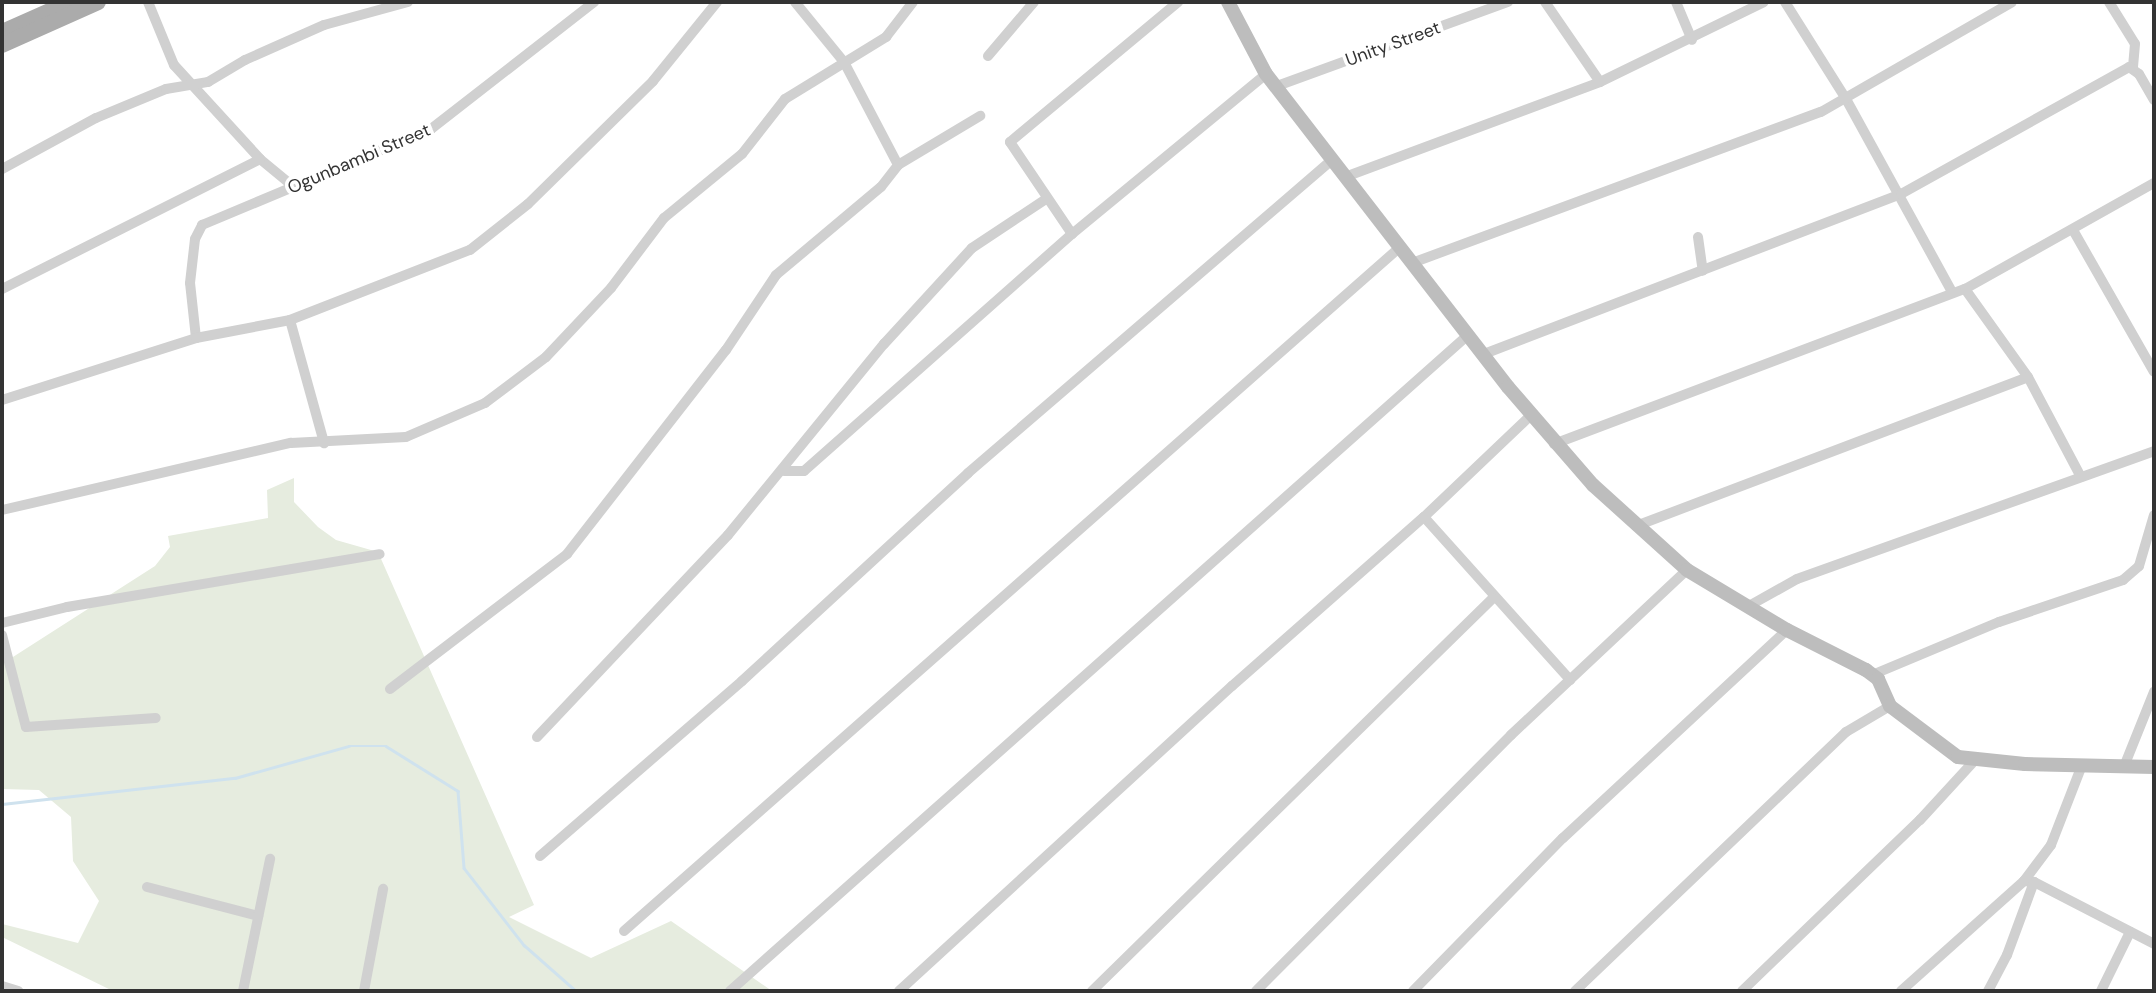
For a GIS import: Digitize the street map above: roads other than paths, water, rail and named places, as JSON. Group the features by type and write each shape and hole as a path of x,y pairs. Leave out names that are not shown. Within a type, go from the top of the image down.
{"main road":[{"path":"2,32 70,2"},
{"path":"2,45 98,2"}],"street":[{"path":"148,2 166,52 260,159 294,187"},
{"path":"2,169 96,118 166,89 218,78 245,60 324,25 408,2"},
{"name":"Ogunbambi Street","path":"196,338 190,284 195,239 202,225 431,129 594,2"},
{"path":"2,400 196,338 290,320 470,250 528,204 653,81 717,2"},
{"path":"795,2 844,62 898,164"},
{"path":"2,510 291,443 406,437 505,392 546,357 611,288 664,218 742,153 785,99 886,37 913,2"},
{"path":"988,55 1034,2"},
{"path":"1072,234 1010,142 1178,2"},
{"path":"1227,2 1266,74 1331,161 1554,444 1636,526 1687,570 1787,631 1872,674 1890,706 1942,749 1975,760 2154,767"},
{"name":"Unity Street","path":"1277,86 1508,2"},
{"path":"1545,2 1600,82"},
{"path":"1676,2 1692,40"},
{"path":"1345,177 1600,82 1692,40 1764,2"},
{"path":"1785,2 1901,194 1952,292"},
{"path":"1412,263 1667,171 1846,99 2012,2"},
{"path":"2109,2 2135,44 2133,68 2154,100"},
{"path":"1483,354 1901,194 2133,68"},
{"path":"784,471 804,471 1072,234 1266,74"},
{"path":"390,689 568,554 726,350 764,287 881,187 898,164 980,116"},
{"path":"2,289 260,159"},
{"path":"540,856 742,681 968,473 1331,161"},
{"path":"1554,444 1965,289 2154,183"},
{"path":"537,737 784,471 884,344 972,248 1046,199"},
{"path":"2073,230 2154,372"},
{"path":"1698,237 1703,271"},
{"path":"624,931 1399,248"},
{"path":"1965,289 2028,377 2081,477"},
{"path":"290,320 324,443"},
{"path":"730,991 1468,335"},
{"path":"1636,526 2028,377"},
{"path":"899,991 1232,686 1424,517 1531,415"},
{"path":"1747,607 1797,579 2154,451"},
{"path":"2093,474 2094,487"},
{"path":"1872,674 1999,622 2123,580 2139,566 2150,547 2154,515"},
{"path":"1424,517 1493,598 1570,681"},
{"path":"2,623 66,607 380,554"},
{"path":"1256,991 1570,681 1687,570"},
{"path":"1092,991 1493,598"},
{"path":"1413,991 1563,838 1787,631"},
{"path":"2,638 26,727 156,718"},
{"path":"2124,764 2154,692"},
{"path":"1575,991 1846,732 1890,706"},
{"path":"1742,991 1920,820 1975,760"},
{"path":"1988,991 2007,955 2029,881 2051,845 2082,765"},
{"path":"243,991 270,859"},
{"path":"2029,881 2154,944"},
{"path":"1901,991 2029,881"},
{"path":"147,887 258,916"},
{"path":"364,991 383,889"},
{"path":"2101,991 2130,932"},
{"path":"2,986 19,991"}],"waterway":[{"path":"2,804 235,778 349,746 386,746 458,791 464,868 524,945 576,991"}]}
